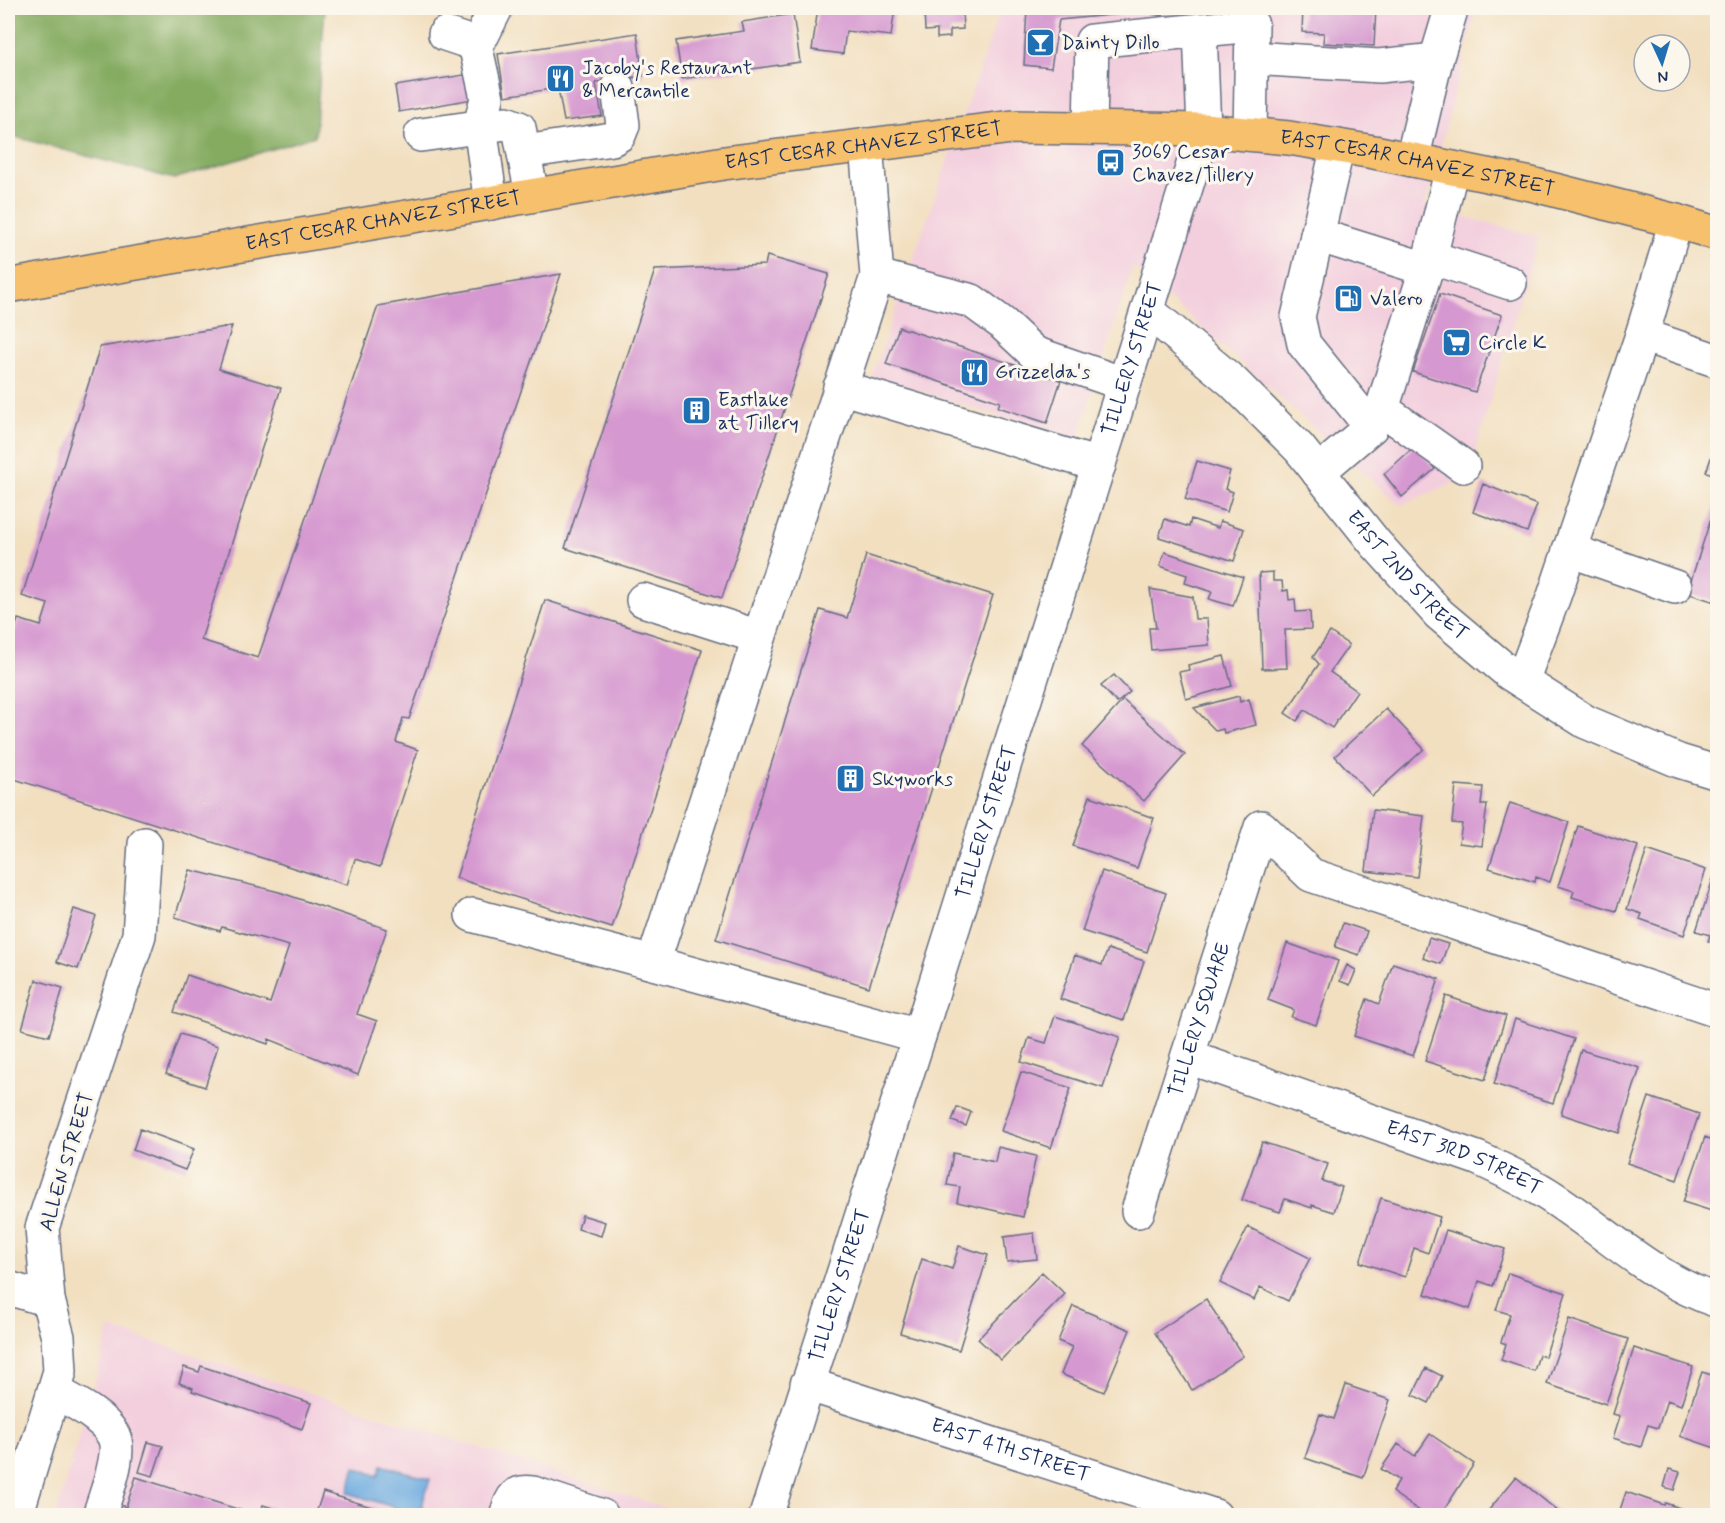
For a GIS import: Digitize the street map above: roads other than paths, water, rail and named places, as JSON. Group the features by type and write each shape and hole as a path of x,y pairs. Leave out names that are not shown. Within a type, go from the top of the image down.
{"main road":[{"name":"EAST CESAR CHAVEZ STREET","path":"8,286 101,268 724,163 1013,127 1204,130 1338,146 1531,184 1718,234"}],"street":[{"path":"491,202 480,126 487,98 460,39 483,34 496,8"},
{"path":"1413,160 1436,60 1451,10"},
{"path":"1090,128 1092,41 1200,30 1252,16 1250,134"},
{"name":"TILLERY STREET","path":"766,1515 920,1036 1204,130 1200,30"},
{"path":"1252,58 1379,66 1436,60"},
{"path":"524,152 612,139 619,135 623,125 618,88"},
{"path":"421,135 506,123 519,128 532,195"},
{"path":"653,963 877,276 866,145"},
{"path":"1338,146 1298,317 1304,344 1376,418 1463,466"},
{"path":"1318,472 1376,418 1428,263 1452,168"},
{"path":"1522,681 1554,596 1642,335 1676,221"},
{"path":"1317,235 1510,283"},
{"path":"877,276 972,301 1002,323 1034,352 1125,384"},
{"name":"EAST 2ND STREET","path":"1148,310 1233,382 1299,448 1376,544 1439,614 1509,673 1586,722 1679,761 1718,773"},
{"path":"1642,335 1718,361"},
{"path":"840,387 1099,465"},
{"path":"1569,550 1675,587"},
{"path":"643,600 759,637"},
{"name":"TILLERY SQUARE","path":"1138,1211 1260,828 1311,875 1718,1011"},
{"name":"ALLEN STREET","path":"16,1515 60,1371 58,1337 48,1300 42,1228 139,935 144,844"},
{"path":"472,915 920,1036"},
{"name":"EAST 3RD STREET","path":"1188,1057 1477,1158 1514,1175 1548,1194 1648,1267 1701,1296 1718,1301"},
{"path":"8,1288 48,1300"},
{"name":"EAST 4TH STREET","path":"807,1384 1215,1515"},
{"path":"54,1390 100,1419 114,1436 116,1454 99,1515"},
{"path":"506,1515 512,1498 522,1491 602,1515"}],"water":[{"path":"382,1465 430,1479 419,1515 348,1493 355,1467 378,1476"}],"place":[{"name":"Dainty Dillo","path":"1040,43"},
{"name":"Jacoby's Restaurant & Mercantile","path":"561,79"},
{"name":"3069 Cesar Chavez/Tillery","path":"1111,163"},
{"name":"Valero","path":"1349,299"},
{"name":"Circle K","path":"1457,343"},
{"name":"Grizzelda's","path":"974,372"},
{"name":"Eastlake at Tillery","path":"697,411"},
{"name":"Skyworks","path":"851,779"}]}
